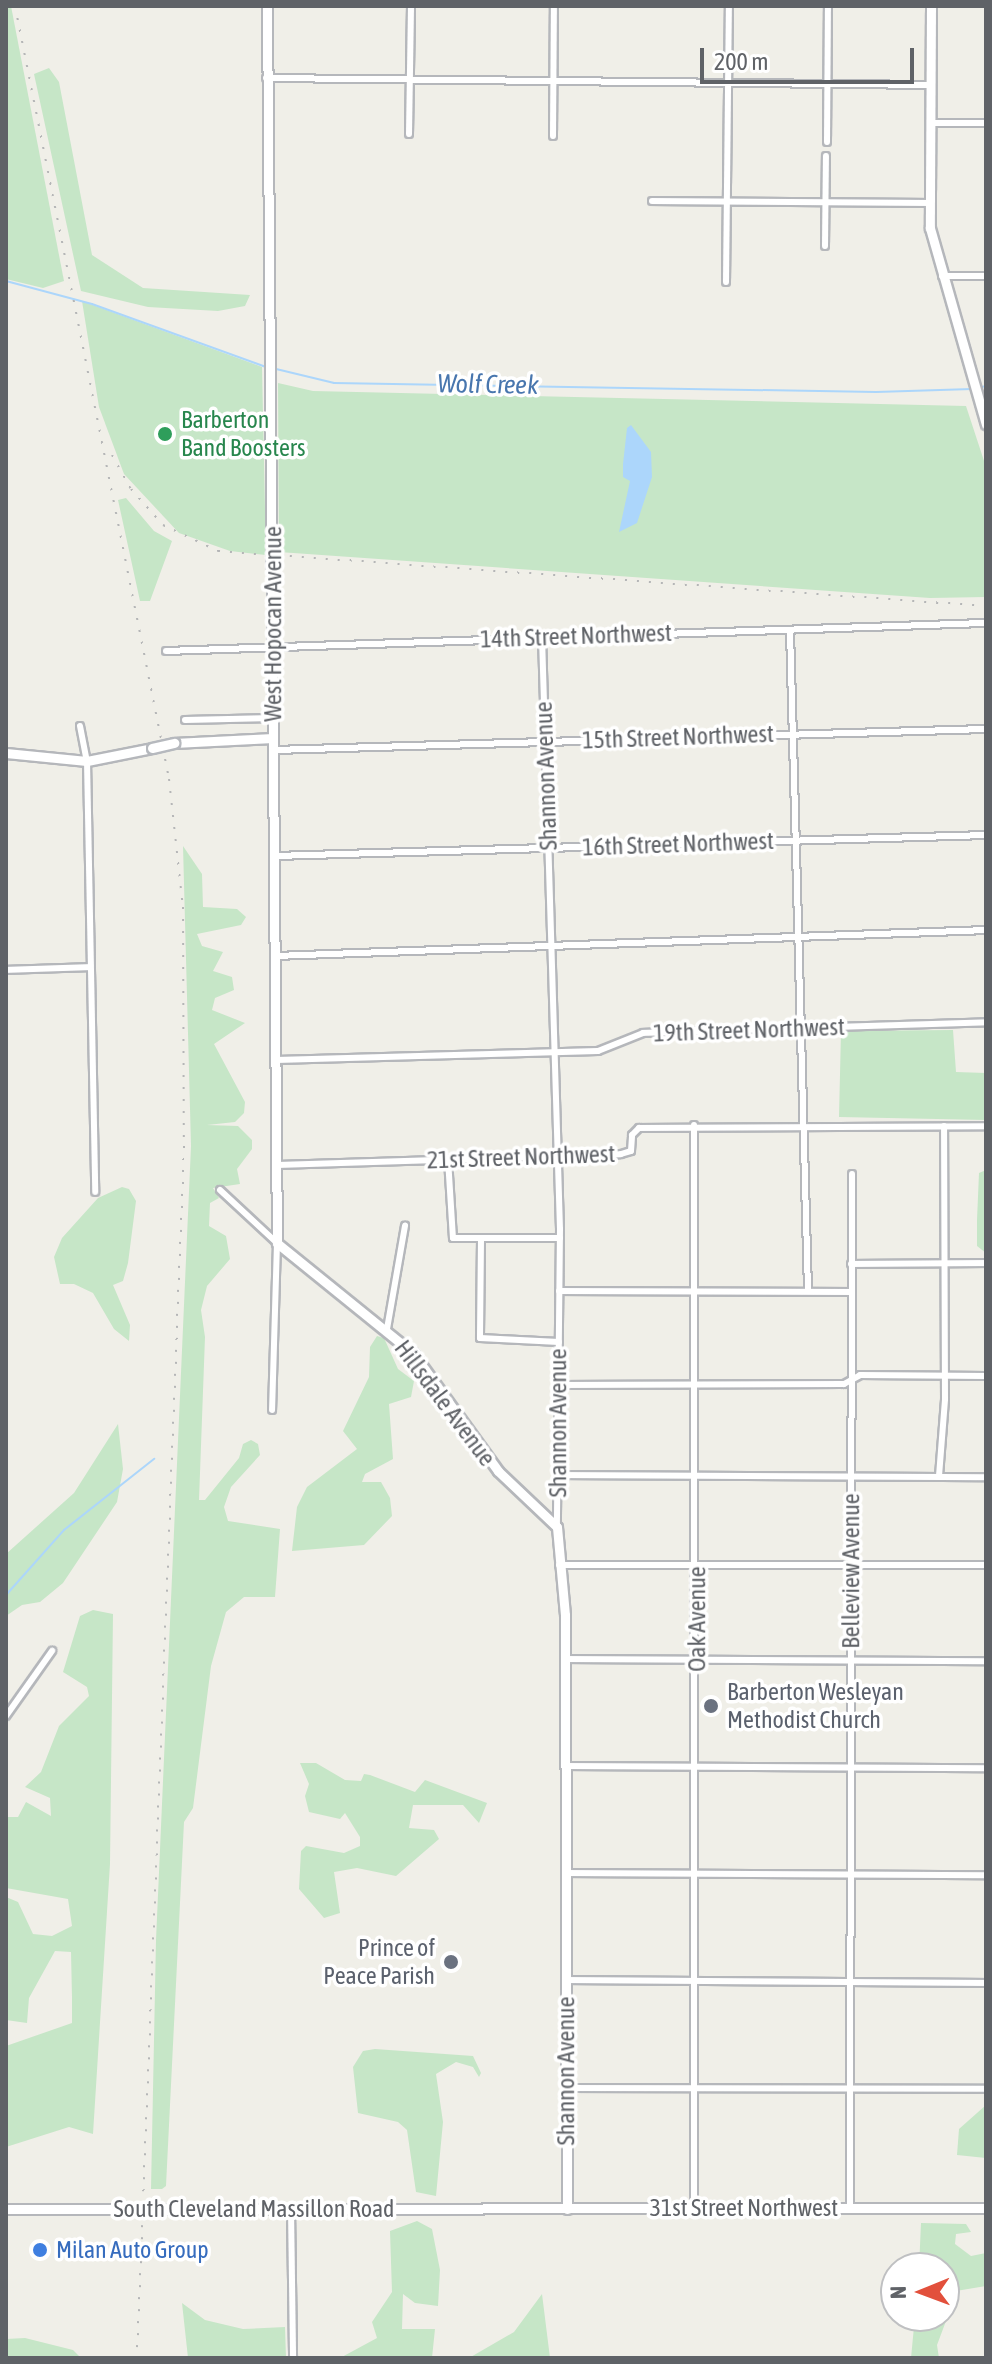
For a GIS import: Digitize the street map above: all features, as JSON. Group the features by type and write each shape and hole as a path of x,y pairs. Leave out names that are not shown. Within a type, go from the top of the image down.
{"street":[{"name":"West Hopocan Avenue","path":"267,6 277,1243"},
{"path":"409,134 411,6"},
{"path":"553,136 554,6"},
{"path":"726,282 729,6"},
{"path":"827,142 828,6"},
{"path":"931,6 931,235 986,424"},
{"path":"266,78 931,85"},
{"path":"930,123 986,123"},
{"path":"825,246 826,156"},
{"path":"652,201 929,203"},
{"path":"942,276 986,276"},
{"name":"14th Street Northwest","path":"166,651 986,623"},
{"path":"790,630 808,1291"},
{"name":"Shannon Avenue","path":"542,637 560,1238 557,1527 565,1659 567,2209"},
{"path":"185,720 273,718"},
{"path":"80,726 87,761 95,1192"},
{"name":"15th Street Northwest","path":"274,750 986,729"},
{"path":"6,753 87,761 174,743 273,738"},
{"name":"16th Street Northwest","path":"275,856 986,835"},
{"path":"275,956 986,930"},
{"path":"6,970 90,967"},
{"name":"19th Street Northwest","path":"276,1060 604,1050 643,1033 986,1022"},
{"name":"21st Street Northwest","path":"277,1165 629,1153 639,1128 804,1123 986,1126"},
{"name":"Oak Avenue","path":"694,1125 697,1291 694,2208"},
{"path":"939,1476 945,1376 944,1126"},
{"path":"448,1159 449,1232 462,1239 560,1238"},
{"name":"Belleview Avenue","path":"850,2208 852,1174"},
{"name":"Hillsdale Avenue","path":"220,1190 277,1243 413,1353 498,1471 557,1527"},
{"path":"387,1329 405,1226"},
{"path":"481,1240 480,1338 559,1342"},
{"path":"272,1410 277,1243"},
{"path":"851,1264 986,1263"},
{"path":"559,1291 851,1292"},
{"path":"558,1385 844,1384 860,1375 986,1376"},
{"path":"557,1475 986,1477"},
{"path":"559,1565 986,1565"},
{"path":"6,1716 52,1651"},
{"path":"565,1659 986,1661"},
{"path":"565,1766 986,1768"},
{"path":"565,1873 986,1875"},
{"path":"565,1980 986,1983"},
{"path":"566,2088 986,2089"},
{"name":"31st Street Northwest","path":"501,2209 986,2208"},
{"name":"South Cleveland Massillon Road","path":"6,2209 501,2209"},
{"path":"291,2209 293,2358"}],"green space":[{"path":"6,6 11,6 64,281 43,288 6,279"},
{"path":"49,68 59,82 92,255 143,288 250,295 245,306 218,311 148,307 81,291 34,74"},
{"path":"82,301 262,367 266,555 230,551 179,533 124,474 99,407"},
{"path":"278,383 313,391 966,406 986,467 986,597 930,598 279,552"},
{"path":"126,498 154,531 172,541 150,601 140,601 118,500"},
{"path":"183,846 202,874 203,907 237,909 246,917 241,925 197,934 202,946 223,952 213,971 232,977 234,990 215,998 212,1010 245,1023 214,1044 245,1102 244,1113 235,1122 207,1125 238,1126 252,1140 252,1149 237,1169 240,1184 213,1188 219,1198 210,1203 209,1226 226,1236 230,1259 207,1286 201,1310 205,1337 199,1500 205,1500 239,1458 243,1444 251,1440 258,1444 260,1455 231,1487 224,1507 228,1521 280,1529 275,1597 244,1597 226,1612 211,1666 193,1808 184,1822 166,2186 151,2189 156,1940 191,1146"},
{"path":"953,1030 956,1072 986,1073 986,1120 839,1117 841,1031"},
{"path":"986,1170 986,1253 977,1246 977,1220 979,1173"},
{"path":"122,1187 129,1189 136,1201 128,1263 123,1281 113,1285 130,1325 129,1341 114,1329 93,1293 74,1284 60,1284 54,1257 62,1238 98,1198"},
{"path":"377,1336 384,1338 398,1369 414,1381 411,1397 389,1404 393,1459 365,1474 362,1482 381,1482 390,1498 392,1516 364,1545 292,1551 297,1507 307,1487 357,1449 343,1431 369,1377 370,1347"},
{"path":"118,1424 123,1469 117,1502 63,1583 40,1602 22,1605 6,1616 6,1554 74,1493"},
{"path":"93,1610 113,1614 110,1864 93,2134 69,2127 6,2147 6,2046 72,2023 72,1998 71,1952 55,1951 29,1998 27,2023 6,2020 6,1897 18,1902 33,1934 52,1936 72,1926 68,1899 6,1888 6,1817 18,1817 26,1802 51,1816 50,1798 25,1787 41,1772 59,1726 89,1696 87,1687 63,1672 80,1616"},
{"path":"300,1763 316,1763 345,1780 361,1781 364,1774 370,1775 415,1792 425,1780 487,1803 479,1823 463,1805 413,1805 409,1828 434,1830 439,1839 396,1876 357,1868 334,1872 340,1913 324,1918 299,1889 301,1851 306,1846 344,1853 360,1846 360,1837 345,1813 340,1819 309,1812 305,1796 309,1784"},
{"path":"375,2049 473,2056 481,2073 479,2077 473,2067 456,2062 436,2074 443,2122 436,2196 416,2192 407,2130 398,2122 358,2113 353,2067 363,2051"},
{"path":"986,2105 986,2158 957,2155 959,2129"},
{"path":"417,2221 432,2229 440,2270 438,2306 415,2303 403,2294 402,2329 435,2329 432,2358 340,2358 377,2338 372,2322 392,2292 390,2231"},
{"path":"921,2223 966,2224 971,2232 956,2234 955,2244 971,2256 986,2253 986,2286 960,2290 960,2252 920,2252"},
{"path":"542,2294 550,2358 469,2358 514,2332"},
{"path":"182,2303 205,2320 243,2329 285,2327 286,2358 188,2358"},
{"path":"913,2332 942,2332 937,2345 939,2358 911,2358"},
{"path":"25,2338 73,2350 81,2358 6,2358 6,2339"}],"water":[{"path":"631,425 651,452 652,477 637,523 619,532 630,481 623,477 623,464 627,428"}],"waterway":[{"name":"Wolf Creek","path":"6,281 92,304 266,367"},
{"name":"Wolf Creek","path":"272,368 334,383 876,392 972,389"},
{"name":"Wolf Creek","path":"978,388 986,386"},
{"path":"6,1595 64,1530 154,1459"}],"railway":[{"path":"15,6 169,779 183,907 184,1146 137,2358"},
{"path":"112,455 131,489 163,525 218,551 986,606"}],"place":[{"name":"Barberton Band Boosters","path":"165,434"},
{"name":"Barberton Wesleyan Methodist Church","path":"711,1706"},
{"name":"Prince of Peace Parish","path":"451,1962"},
{"name":"Milan Auto Group","path":"40,2250"}]}
